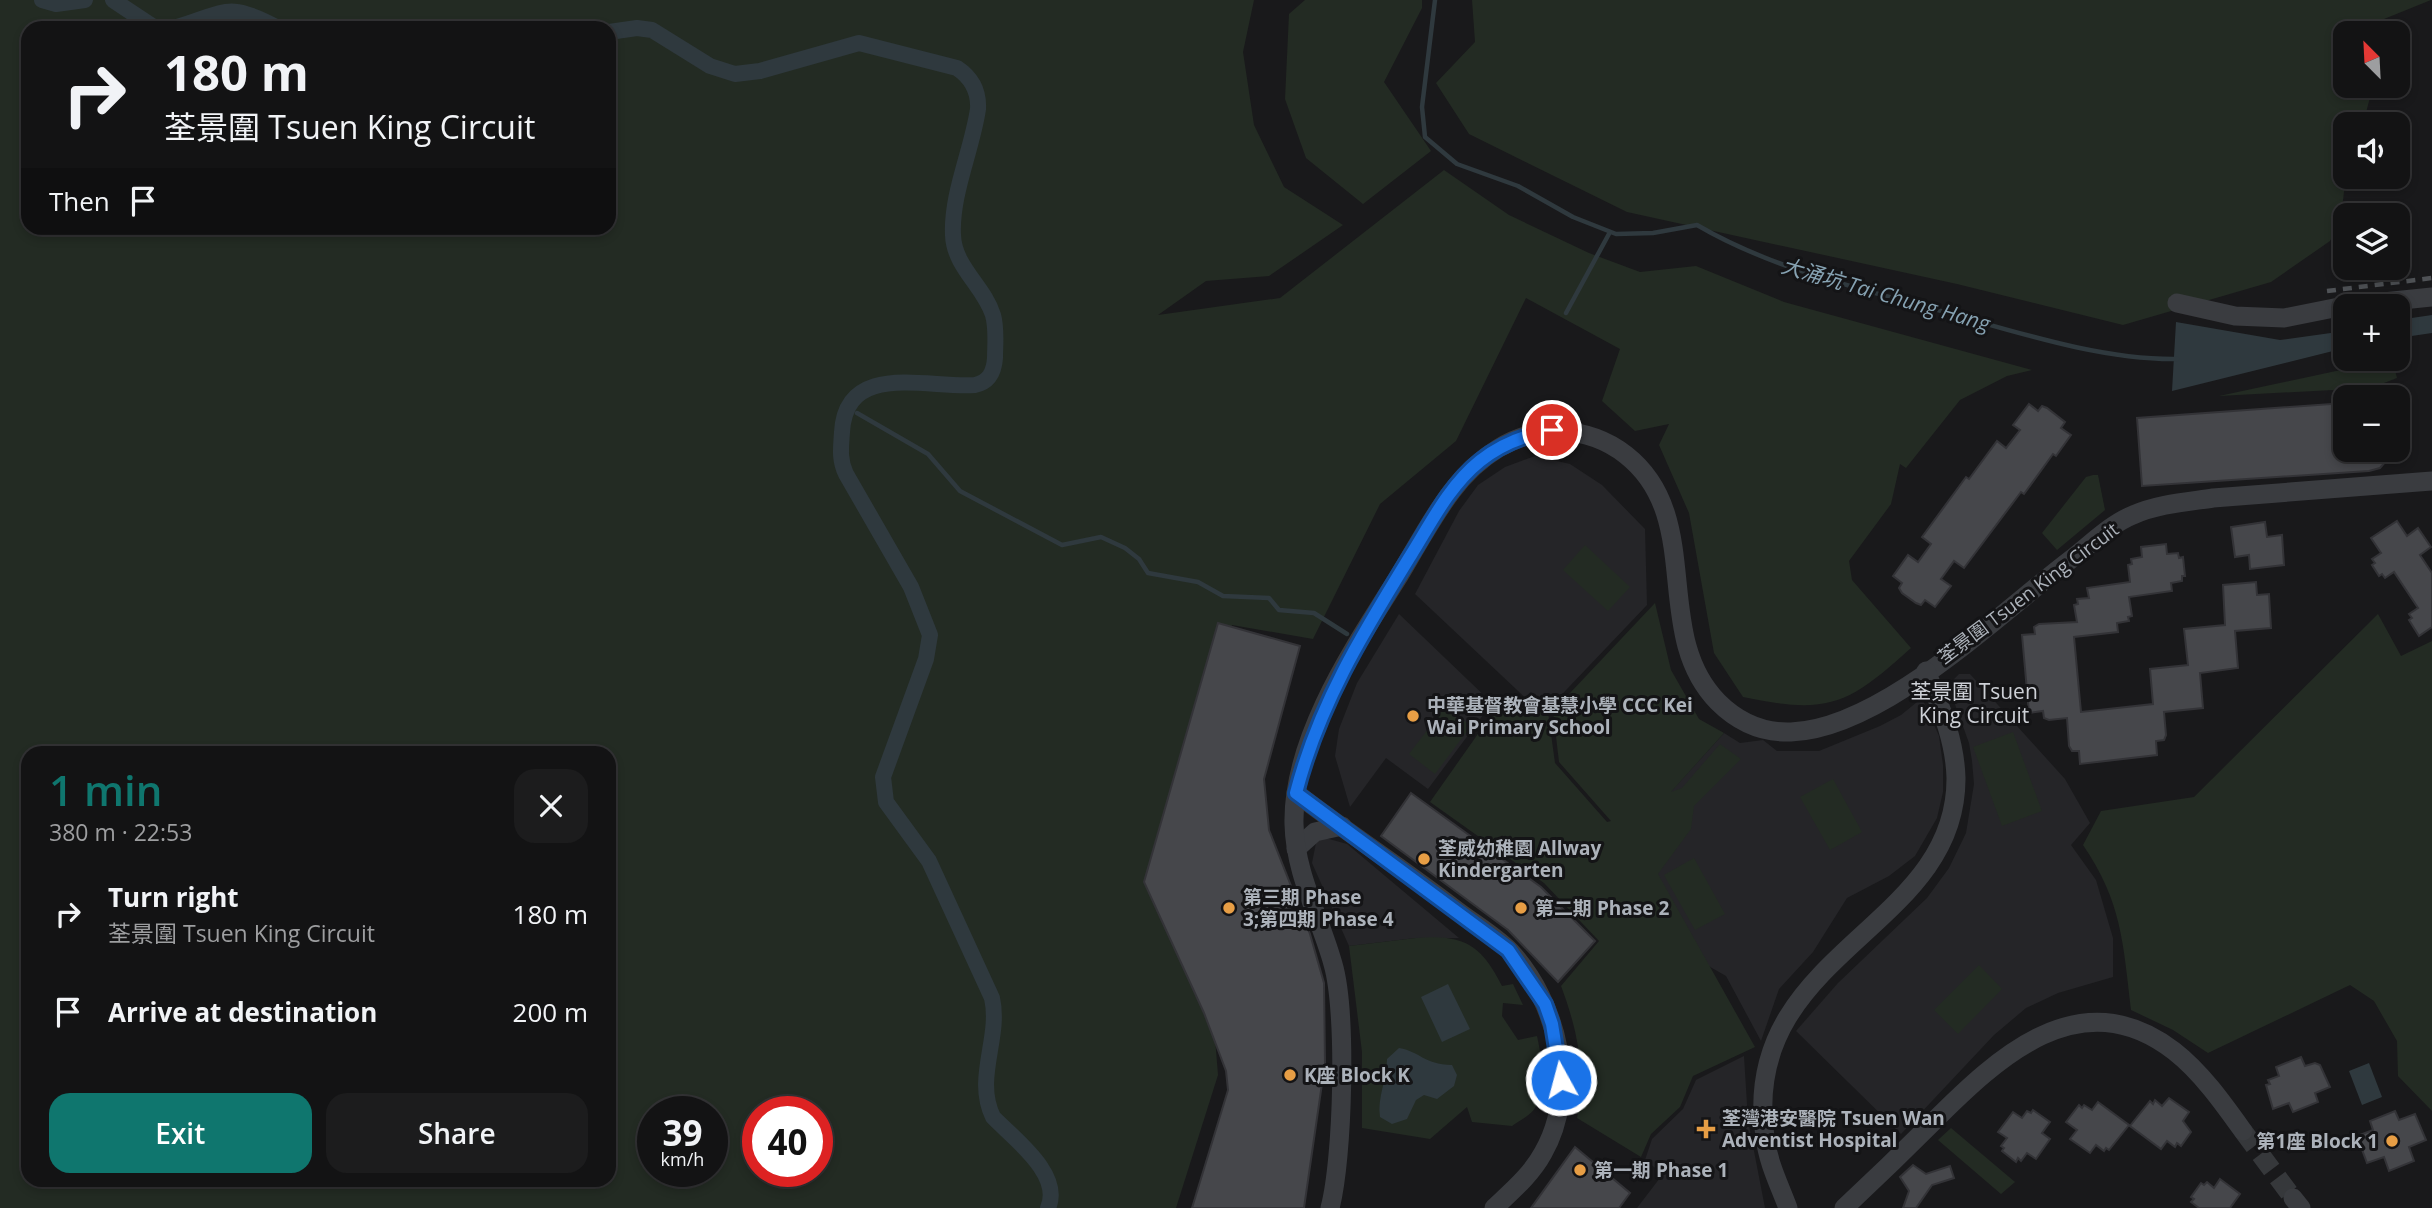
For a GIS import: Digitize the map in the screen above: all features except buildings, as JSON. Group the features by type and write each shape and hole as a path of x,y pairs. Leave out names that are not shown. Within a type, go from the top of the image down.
{"street":[{"path":"2177,303 2235,316 2284,318 2344,306 2432,296"},
{"name":"荃景圍 Tsuen King Circuit","path":"1330,1208 1340,1102 1339,999 1334,966 1296,849 1296,793 1313,731 1340,675 1446,499 1480,461 1512,441 1534,434 1570,432 1603,441 1631,458 1654,485 1668,515 1673,534 1683,633 1693,670 1714,698 1748,726 1796,732 1830,724 1863,711 1926,671 1985,628 2051,574 2134,514 2178,502 2213,498 2432,481"},
{"path":"1789,1207 1777,1186 1765,1137 1764,1077 1771,1049 1781,1028 1804,994 1845,949 1912,887 1948,830 1956,779 1953,744 1926,671"},
{"path":"1296,793 1508,950 1545,1004 1560,1062 1561,1099 1557,1123 1527,1177 1493,1208"},
{"path":"1296,849 1315,832 1342,826"},
{"path":"1844,1208 1993,1065 2033,1039 2076,1023 2103,1022 2129,1027 2172,1050 2199,1075 2243,1131"}],"shaded area":[{"path":"0,0 1254,0 1243,52 1254,125 1284,187 1343,225 1269,276 1206,281 1158,315 1280,298 1444,170 1509,215 1589,253 1640,272 1696,266 1784,302 2032,370 2007,376 1960,400 1906,468 1900,464 1891,504 1849,561 1852,580 1911,648 1870,682 1836,701 1797,705 1772,702 1743,697 1714,653 1689,513 1659,445 1669,424 1635,431 1602,401 1620,349 1526,298 1456,441 1380,504 1313,639 1232,625 1216,699 1211,988 1218,1075 1176,1208 0,1208"},
{"path":"1305,0 1422,0 1422,8 1384,82 1431,151 1363,204 1306,158 1285,99 1289,14"},
{"path":"1472,0 2431,0 2384,21 2333,21 2333,98 2370,98 2366,112 2333,112 2333,189 2344,189 2342,203 2333,203 2333,235 2330,241 2271,282 2123,325 1957,284 1627,212 1469,134 1436,83 1475,42"},
{"path":"2432,315 2432,333 2410,336 2410,318"},
{"path":"2176,322 2280,340 2333,333 2333,351 2172,391"},
{"path":"2336,371 2395,371 2397,378 2379,385 2333,385 2333,390 2219,396"},
{"path":"1535,456 1570,464 1602,485 1645,529 1647,605 1548,709 1535,707 1415,594 1459,511 1478,485 1505,467"},
{"path":"2098,475 2105,510 2057,550 2042,533 2086,477"},
{"path":"1585,545 1630,587 1608,611 1563,570"},
{"path":"1655,603 1671,670 1699,719 1724,733 1671,792 1682,788 1720,744 1741,759 1694,806 1691,829 1658,874 1755,1047 1693,1076 1680,1107 1651,1134 1641,1157 1577,1118 1581,1085 1579,1051 1561,986 1599,941 1544,883 1430,802 1499,704 1522,701 1532,710 1548,712 1555,763 1607,822 1611,821 1559,762 1553,711"},
{"name":"中華基督教會基慧小學 CCC Kei Wai Primary School","path":"1399,614 1492,703 1428,789 1386,758 1350,807 1335,756 1339,729 1357,683"},
{"path":"2378,614 2401,656 2432,641 2432,1111 2398,1076 2397,1041 2374,1001 2350,985 2208,1053 2173,1030 2131,1010 2119,924 2106,885 2083,845 2101,811 2194,797"},
{"path":"1959,674 1970,674 2065,779 2090,823 2071,845 2096,880 2113,938 2113,977 2058,993 2026,1008 1994,1035 1901,1134 1796,1031 1838,983 1927,898 1949,868 1966,833 1974,784 1972,761 1969,743 1948,685"},
{"path":"1922,698 1939,736 1943,765 1943,792 1937,818 1915,856 1889,876 1847,898 1813,952 1779,989 1761,1041 1726,976 1670,944 1628,839 1724,733 1740,743 1763,740 1777,751 1819,751 1880,726 1901,715"},
{"path":"1445,707 1471,726 1435,774 1409,754"},
{"path":"2013,732 2042,811 2002,826 1973,747"},
{"path":"1833,779 1862,832 1830,850 1800,797"},
{"path":"1322,837 1347,844 1459,938 1416,938 1349,946 1312,863 1316,843"},
{"path":"1694,858 1725,914 1695,930 1664,875"},
{"path":"1416,938 1446,938 1469,945 1486,960 1502,986 1513,984 1523,1005 1503,1003 1502,1016 1518,1040 1537,1036 1542,1072 1541,1091 1535,1108 1512,1126 1472,1122 1467,1107 1430,1139 1362,1128 1362,1052 1349,946"},
{"path":"1979,965 2002,989 1958,1034 1934,1010"},
{"path":"1448,984 1470,1029 1442,1042 1421,997"},
{"path":"1399,1048 1428,1060 1452,1065 1457,1075 1454,1086 1437,1099 1424,1095 1416,1100 1407,1119 1392,1124 1380,1117 1380,1103 1387,1059"},
{"name":"荃灣港安醫院 Tsuen Wan Adventist Hospital","path":"1744,1056 1748,1120 1765,1208 1637,1208 1663,1174 1645,1160 1652,1139 1683,1109 1696,1080"},
{"path":"2369,1063 2382,1097 2362,1105 2349,1071"},
{"path":"1951,1128 2015,1182 2001,1194 1938,1140"}],"waterway":[{"path":"42,0 56,4 85,0"},
{"path":"113,0 144,21"},
{"name":"大涌坑 Tai Chung Hang","path":"1435,0 1422,107 1425,137 1457,164 1518,186 1573,217 1616,234 1653,233 1697,225 1726,241 1819,277 2032,337 2120,355 2177,359"},
{"path":"195,21 226,12 247,14 265,21"},
{"path":"616,31 637,28 652,30 710,66 735,74 760,71 859,43 957,68 967,76 976,91 978,109 958,188 953,235 958,257 993,315 995,342 992,372 987,379 975,385 893,383 874,387 858,395 847,409 841,453 846,474 911,587 930,635 926,659 883,777 886,802 929,861 992,998 994,1013 987,1073 988,1102 993,1117 1034,1158 1049,1182 1051,1195 1048,1208"},
{"path":"1566,313 1610,232"},
{"path":"857,413 928,454 960,491 1062,545 1101,537 1125,548 1139,559 1148,573 1198,582 1223,596 1269,598 1279,610 1314,613 1347,634"}],"tunnel":[{"path":"2243,1131 2293,1198"}],"railway":[{"path":"2327,291 2432,278"}],"place":[{"name":"中華基督教會基慧小學 CCC Kei Wai Primary School","path":"1413,716"},
{"name":"荃威幼稚園 Allway Kindergarten","path":"1424,859"},
{"name":"第三期 Phase 3;第四期 Phase 4","path":"1229,908"},
{"name":"第二期 Phase 2","path":"1521,908"},
{"name":"K座 Block K","path":"1290,1075"},
{"name":"荃灣港安醫院 Tsuen Wan Adventist Hospital","path":"1706,1129"},
{"name":"第1座 Block 1","path":"2392,1141"},
{"name":"第一期 Phase 1","path":"1580,1170"}],"district":[{"name":"荃景圍 Tsuen King Circuit","path":"1974,703"}],"route":[{"path":"1552,430 1512,441 1496,449 1468,472 1446,499 1356,644 1313,731 1296,793 1508,950 1524,969 1545,1004 1560,1062 1561,1080"}]}
